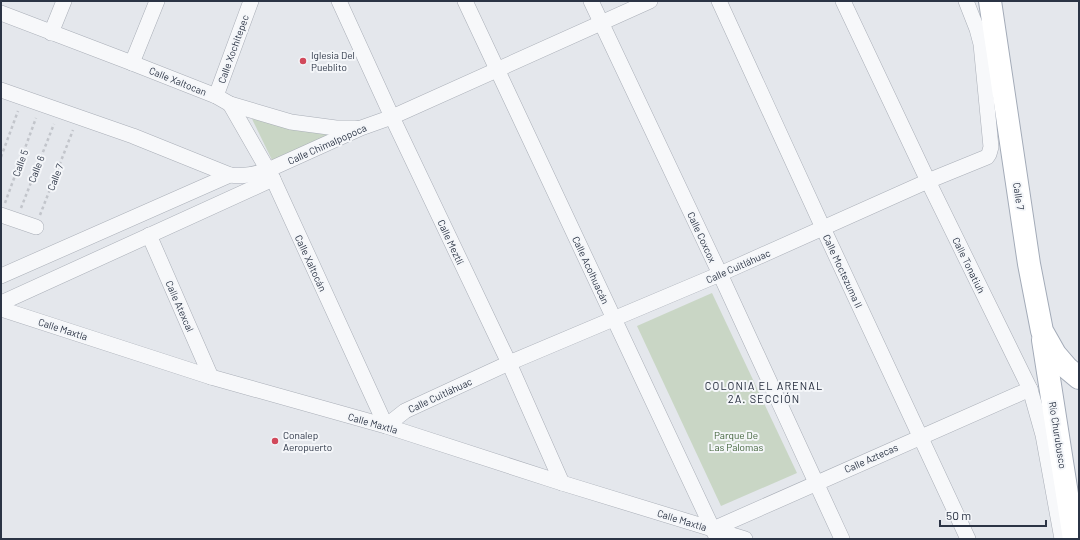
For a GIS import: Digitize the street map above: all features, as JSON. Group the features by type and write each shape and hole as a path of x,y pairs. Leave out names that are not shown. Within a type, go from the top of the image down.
{"main road":[{"name":"Calle 7","path":"990,1 1029,264 1042,331 1055,354 1067,368 1079,378"},
{"name":"Río Churubusco","path":"1042,331 1074,539"}],"street":[{"path":"51,33 64,1"},
{"path":"132,63 157,1"},
{"name":"Calle Xochitepec","path":"216,96 251,1"},
{"name":"Calle Meztli","path":"339,1 509,364 562,483"},
{"name":"Calle Acolhuacán","path":"465,1 715,534"},
{"name":"Calle Coxcox","path":"590,1 720,274 842,539"},
{"name":"Calle Chimalpopoca","path":"1,276 230,175 242,176 270,174 361,128 392,117 650,1"},
{"name":"Calle Moctezuma II","path":"719,1 822,228 968,539"},
{"name":"Calle Tonatiuh","path":"843,1 928,181 1030,389 1043,435 1062,539"},
{"name":"Calle Cuitláhuac","path":"386,426 405,411 509,364 720,274 928,181 984,158 990,154 991,147 981,44 966,1"},
{"name":"Calle Xaltocan","path":"1,13 216,96 230,104 291,122 336,128 361,128"},
{"path":"1,90 133,136 230,175"},
{"name":"Calle Xaltocán","path":"230,104 270,174 386,426"},
{"path":"1,303 149,235 270,174"},
{"path":"2,211 18,220 36,227"},
{"name":"Calle Atexcal","path":"149,235 211,377"},
{"name":"Calle Maxtla","path":"1,309 211,377 386,426 715,534 745,539"},
{"name":"Calle Aztecas","path":"715,534 816,483 1030,389"}],"path":[{"path":"1,157 18,110"},
{"name":"Calle 5","path":"2,211 39,111"},
{"name":"Calle 6","path":"18,220 56,118"},
{"name":"Calle 7","path":"36,227 74,126"}],"green space":[{"path":"252,119 341,132 272,160"},
{"name":"Parque De Las Palomas","path":"712,293 797,473 721,506 637,326"}],"place":[{"name":"Iglesia Del Pueblito","path":"303,61"},
{"name":"Conalep Aeropuerto","path":"275,441"}],"district":[{"name":"COLONIA EL ARENAL 2A. SECCIÓN","path":"764,392"}]}
